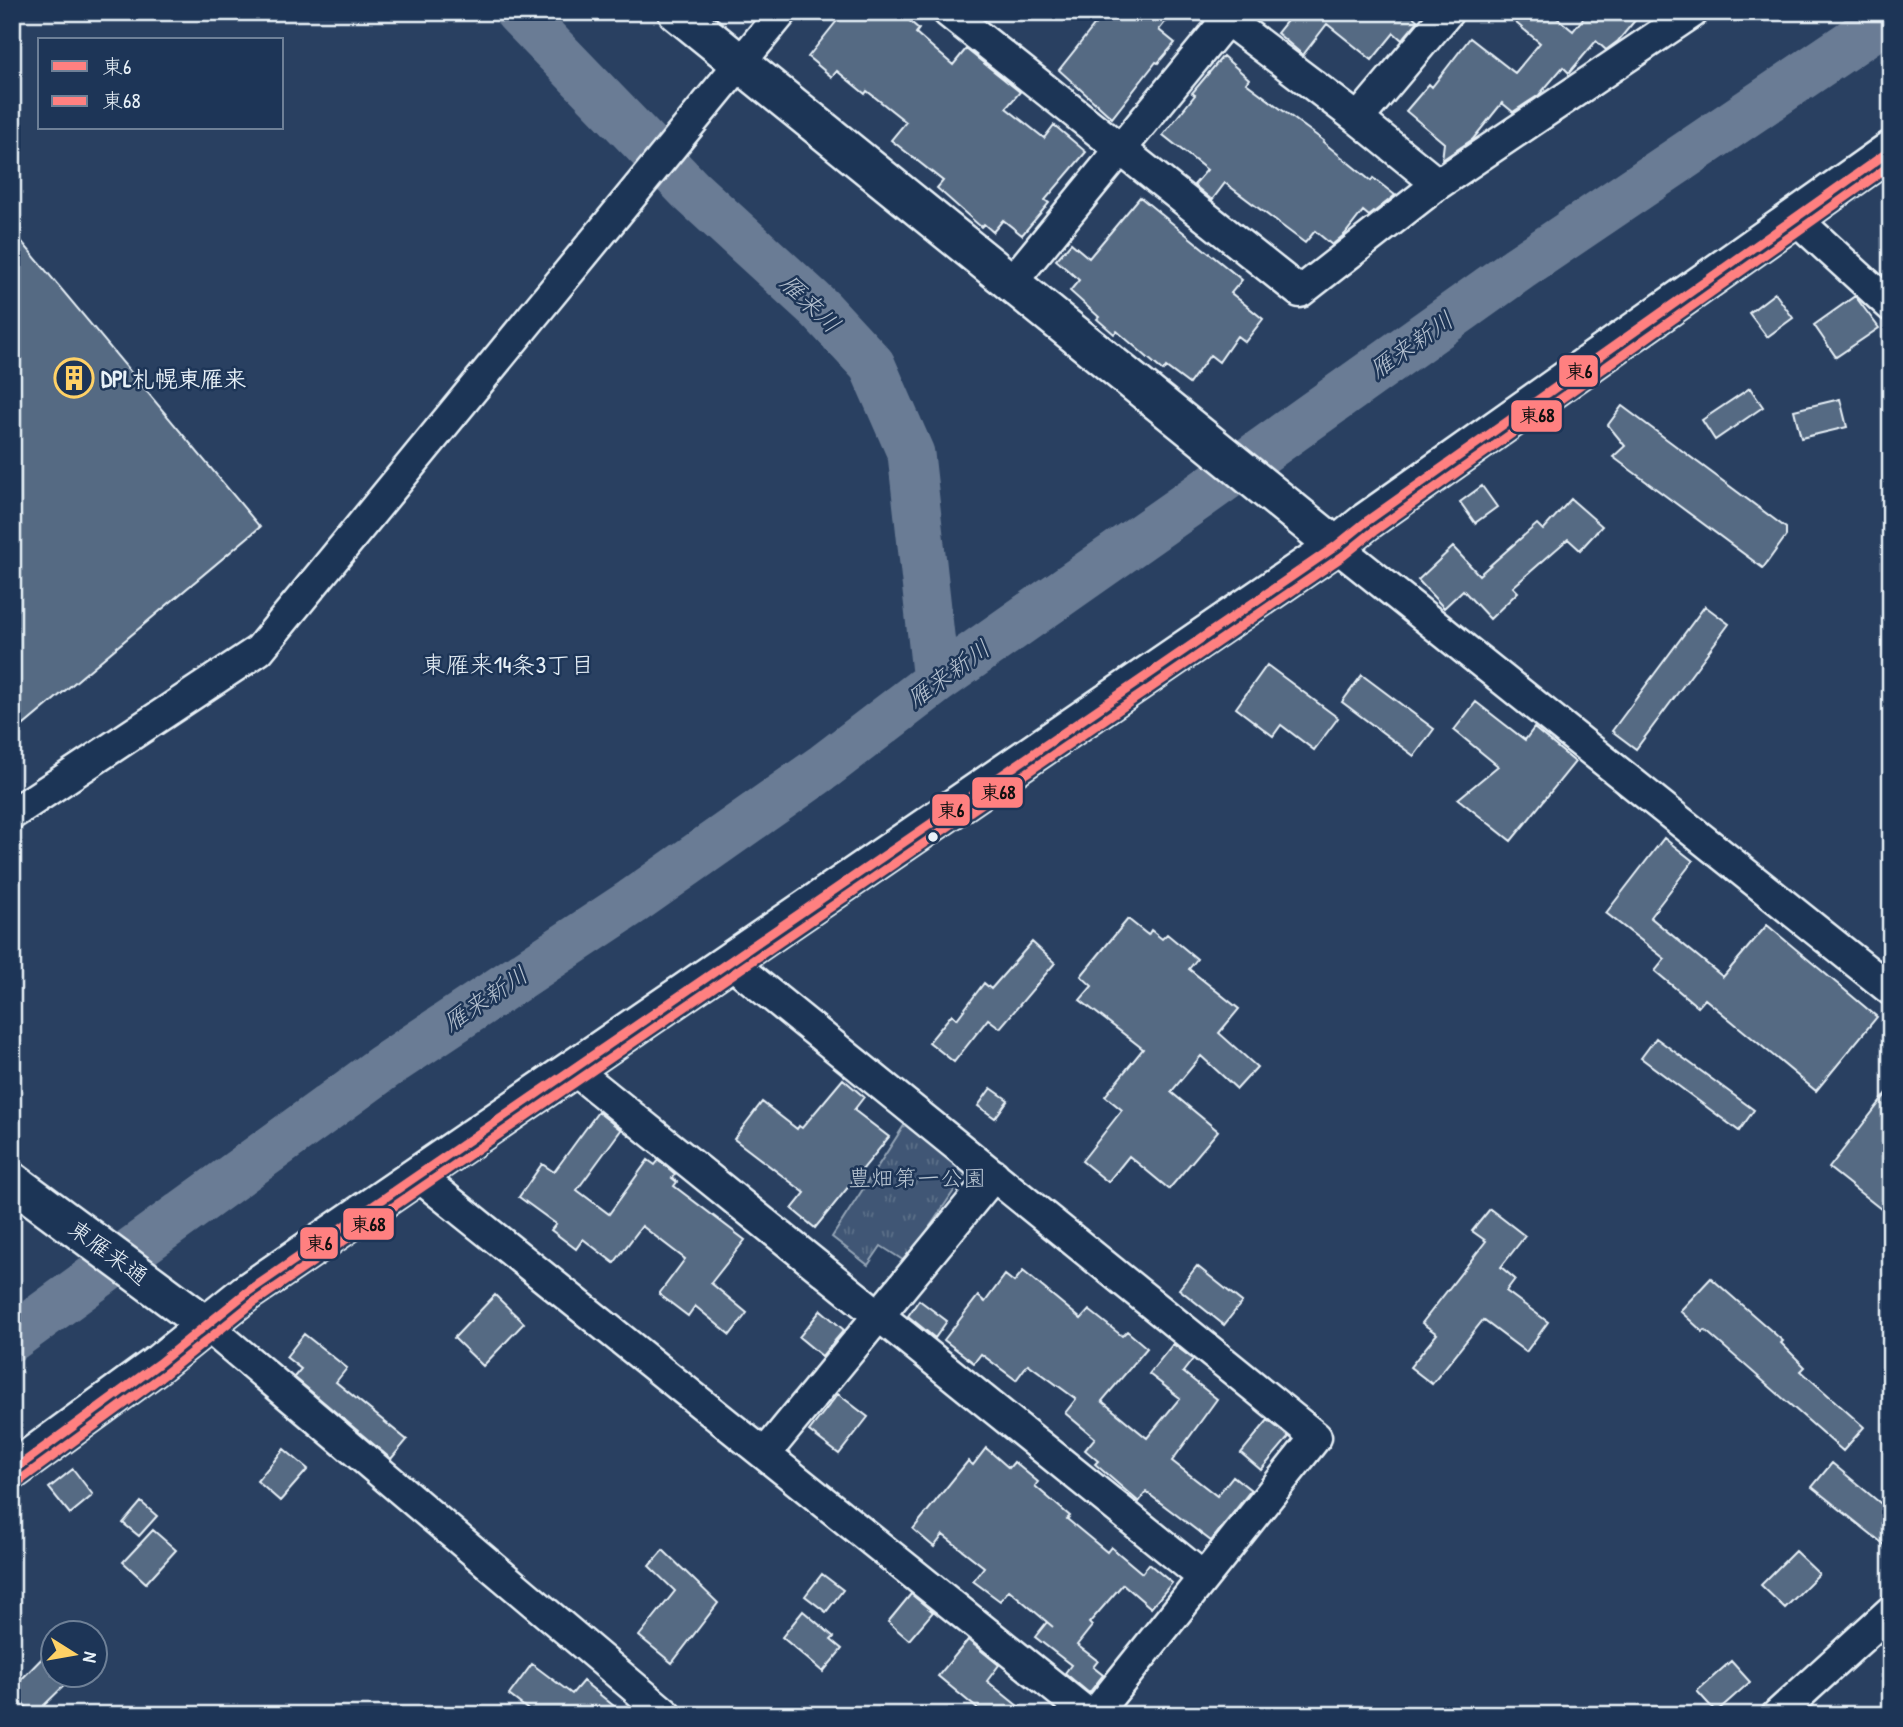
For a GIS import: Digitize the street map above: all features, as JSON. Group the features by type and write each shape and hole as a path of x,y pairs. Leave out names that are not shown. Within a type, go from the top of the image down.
{"street":[{"path":"677,12 1300,517 1891,990"},
{"path":"12,814 259,650 782,12"},
{"path":"948,12 1300,292 1438,184 1693,12"},
{"path":"1358,119 1448,12"},
{"path":"1011,283 1225,15 1438,184"},
{"path":"12,1471 158,1364 192,1313 417,1175 572,1069 1336,545 1794,216 1891,150"},
{"path":"1794,216 1891,306"},
{"path":"417,1175 1092,1715 1316,1437 729,961"},
{"path":"572,1069 1203,1577"},
{"path":"765,1454 995,1175"},
{"name":"東雁来通","path":"22,1191 192,1313"},
{"path":"192,1313 667,1715"},
{"path":"1777,1715 1891,1611"}],"green space":[{"name":"豊畑第一公園","path":"907,1121 970,1167 906,1262 881,1246 868,1265 832,1237"}],"building":[{"path":"844,12 899,12 919,29 916,33 953,65 966,49 1020,92 1006,108 1044,138 1054,125 1086,152 1045,200 1049,203 1022,235 1003,220 993,232 984,224 981,227 937,188 943,181 891,140 906,122 837,71 832,77 808,57"},
{"path":"1105,12 1173,12 1159,30 1175,43 1158,63 1156,62 1112,118 1059,70"},
{"path":"1294,12 1411,12 1418,21 1402,40 1394,33 1372,60 1327,24 1303,55 1277,33"},
{"path":"1503,12 1550,12 1573,31 1588,12 1642,12 1618,41 1606,50 1596,41 1569,73 1563,67 1539,95 1513,112 1502,103 1473,139 1442,160 1444,143 1406,111 1429,84 1432,87 1470,38 1515,73 1540,43"},
{"path":"1223,56 1249,79 1246,83 1324,141 1371,181 1373,178 1395,195 1369,216 1363,211 1345,234 1332,245 1315,231 1305,243 1225,183 1212,200 1194,185 1207,170 1163,135 1195,95 1192,93"},
{"path":"1140,197 1242,280 1231,293 1263,319 1245,342 1237,336 1219,362 1210,355 1189,384 1166,367 1163,371 1117,331 1114,334 1097,319 1099,317 1070,291 1079,280 1056,260 1071,243 1089,258"},
{"name":"DPL札幌東雁来","path":"12,230 260,527 12,735"},
{"path":"1775,293 1793,318 1767,337 1749,313"},
{"path":"1855,296 1879,328 1836,357 1814,325"},
{"path":"1750,388 1763,407 1715,440 1702,420"},
{"path":"1840,399 1847,427 1801,438 1794,410"},
{"path":"1622,406 1786,528 1786,536 1763,568 1613,457 1625,446 1608,425"},
{"path":"1482,486 1497,507 1475,523 1460,502"},
{"path":"1571,499 1602,526 1580,550 1568,539 1513,587 1518,592 1490,619 1463,590 1444,608 1418,580 1453,547 1479,575 1537,524 1543,530"},
{"path":"1705,606 1729,624 1636,749 1612,731"},
{"path":"1267,665 1338,718 1314,750 1281,725 1273,736 1236,708"},
{"path":"1362,675 1434,729 1414,756 1342,702"},
{"path":"1476,702 1525,740 1534,728 1575,762 1511,841 1458,799 1498,766 1454,730"},
{"path":"1664,838 1693,861 1650,917 1723,977 1767,925 1877,1017 1816,1091 1705,999 1698,1007 1655,971 1665,959 1606,913"},
{"path":"1128,919 1148,935 1151,930 1162,939 1167,934 1197,959 1189,969 1239,1009 1219,1033 1257,1067 1237,1089 1201,1056 1171,1092 1218,1131 1169,1189 1129,1156 1108,1182 1082,1161 1122,1110 1105,1096 1143,1049 1080,1000 1092,986 1081,976"},
{"path":"1032,942 1055,963 1000,1028 988,1019 954,1062 929,1042 952,1014 957,1019 984,983 991,989"},
{"path":"1656,1038 1754,1110 1739,1131 1641,1058"},
{"path":"843,1079 864,1097 854,1110 889,1137 815,1228 792,1209 805,1193 734,1139 762,1102 797,1129 799,1126 802,1128"},
{"path":"991,1088 1008,1100 995,1118 978,1106"},
{"path":"1891,1088 1891,1217 1829,1168"},
{"path":"598,1112 621,1130 577,1190 609,1214 648,1160 655,1165 659,1160 675,1174 672,1178 677,1182 674,1186 745,1240 711,1283 747,1313 730,1335 695,1306 688,1316 659,1294 685,1259 642,1226 614,1263 583,1239 576,1249 551,1230 556,1224 519,1197 542,1164 554,1172"},
{"path":"1490,1209 1525,1236 1501,1267 1515,1279 1506,1291 1548,1322 1526,1352 1483,1320 1432,1384 1410,1367 1437,1334 1422,1323 1486,1241 1472,1231"},
{"path":"1197,1266 1242,1302 1224,1325 1179,1289"},
{"path":"1023,1271 1081,1319 1089,1310 1122,1336 1127,1331 1147,1348 1102,1401 1147,1438 1180,1398 1149,1374 1173,1344 1193,1359 1183,1372 1217,1399 1172,1461 1217,1496 1233,1476 1251,1490 1211,1541 1146,1492 1139,1502 1095,1464 1098,1461 1085,1450 1095,1438 1065,1413 1076,1399 1028,1364 1016,1380 981,1354 974,1363 944,1340 978,1296 985,1302 1005,1275 1014,1282"},
{"path":"1711,1278 1783,1341 1781,1343 1805,1367 1801,1371 1864,1427 1843,1451 1680,1311"},
{"path":"495,1295 524,1323 483,1366 454,1338"},
{"path":"919,1300 947,1321 935,1338 908,1316"},
{"path":"821,1310 844,1330 822,1356 799,1337"},
{"path":"304,1334 347,1368 336,1382 407,1440 391,1459 294,1377 301,1369 286,1357"},
{"path":"838,1394 868,1417 839,1454 809,1431"},
{"path":"1268,1420 1289,1437 1261,1470 1241,1453"},
{"path":"986,1448 1009,1468 1014,1462 1038,1482 1035,1486 1070,1516 1067,1519 1107,1552 1111,1547 1142,1573 1149,1564 1172,1583 1151,1608 1123,1584 1089,1623 1092,1626 1077,1645 1098,1661 1093,1667 1103,1675 1089,1693 1065,1673 1071,1665 1035,1637 1047,1622 1053,1627 1009,1590 1000,1601 973,1581 984,1567 943,1535 934,1547 913,1529 968,1461 973,1465"},
{"path":"284,1449 308,1469 280,1501 257,1481"},
{"path":"1832,1463 1891,1512 1891,1550 1812,1487"},
{"path":"73,1469 93,1495 70,1514 49,1488"},
{"path":"141,1502 157,1516 139,1536 123,1523"},
{"path":"153,1530 176,1550 146,1583 123,1562"},
{"path":"663,1550 718,1603 672,1663 639,1636 675,1591 649,1566"},
{"path":"1795,1551 1819,1574 1785,1608 1761,1585"},
{"path":"822,1574 843,1590 826,1612 805,1596"},
{"path":"911,1594 933,1612 909,1640 888,1622"},
{"path":"803,1611 834,1637 831,1640 842,1649 823,1672 782,1637"},
{"path":"968,1640 999,1665 987,1681 1029,1715 985,1715 938,1676"},
{"path":"1731,1661 1750,1682 1716,1712 1697,1691"},
{"path":"38,1662 38,1688 62,1688 34,1715 12,1689"},
{"path":"532,1664 572,1694 583,1681 625,1715 535,1715 509,1695"}],"waterway":[{"name":"雁来川","path":"518,12 691,191 820,309 872,365 911,454 936,681"},
{"name":"雁来新川","path":"12,1338 384,1067 632,902 825,766 936,681 1519,268 1891,16"}],"transit line":[{"name":"東6","path":"12,1471 158,1364 246,1293 1336,546 1367,521 1891,150"},
{"name":"東68","path":"19,1481 165,1374 253,1303 1343,556 1374,531 1891,165"}],"place":[{"name":"DPL札幌東雁来","path":"74,378"}],"district":[{"name":"東雁来14条3丁目","path":"508,664"}]}
